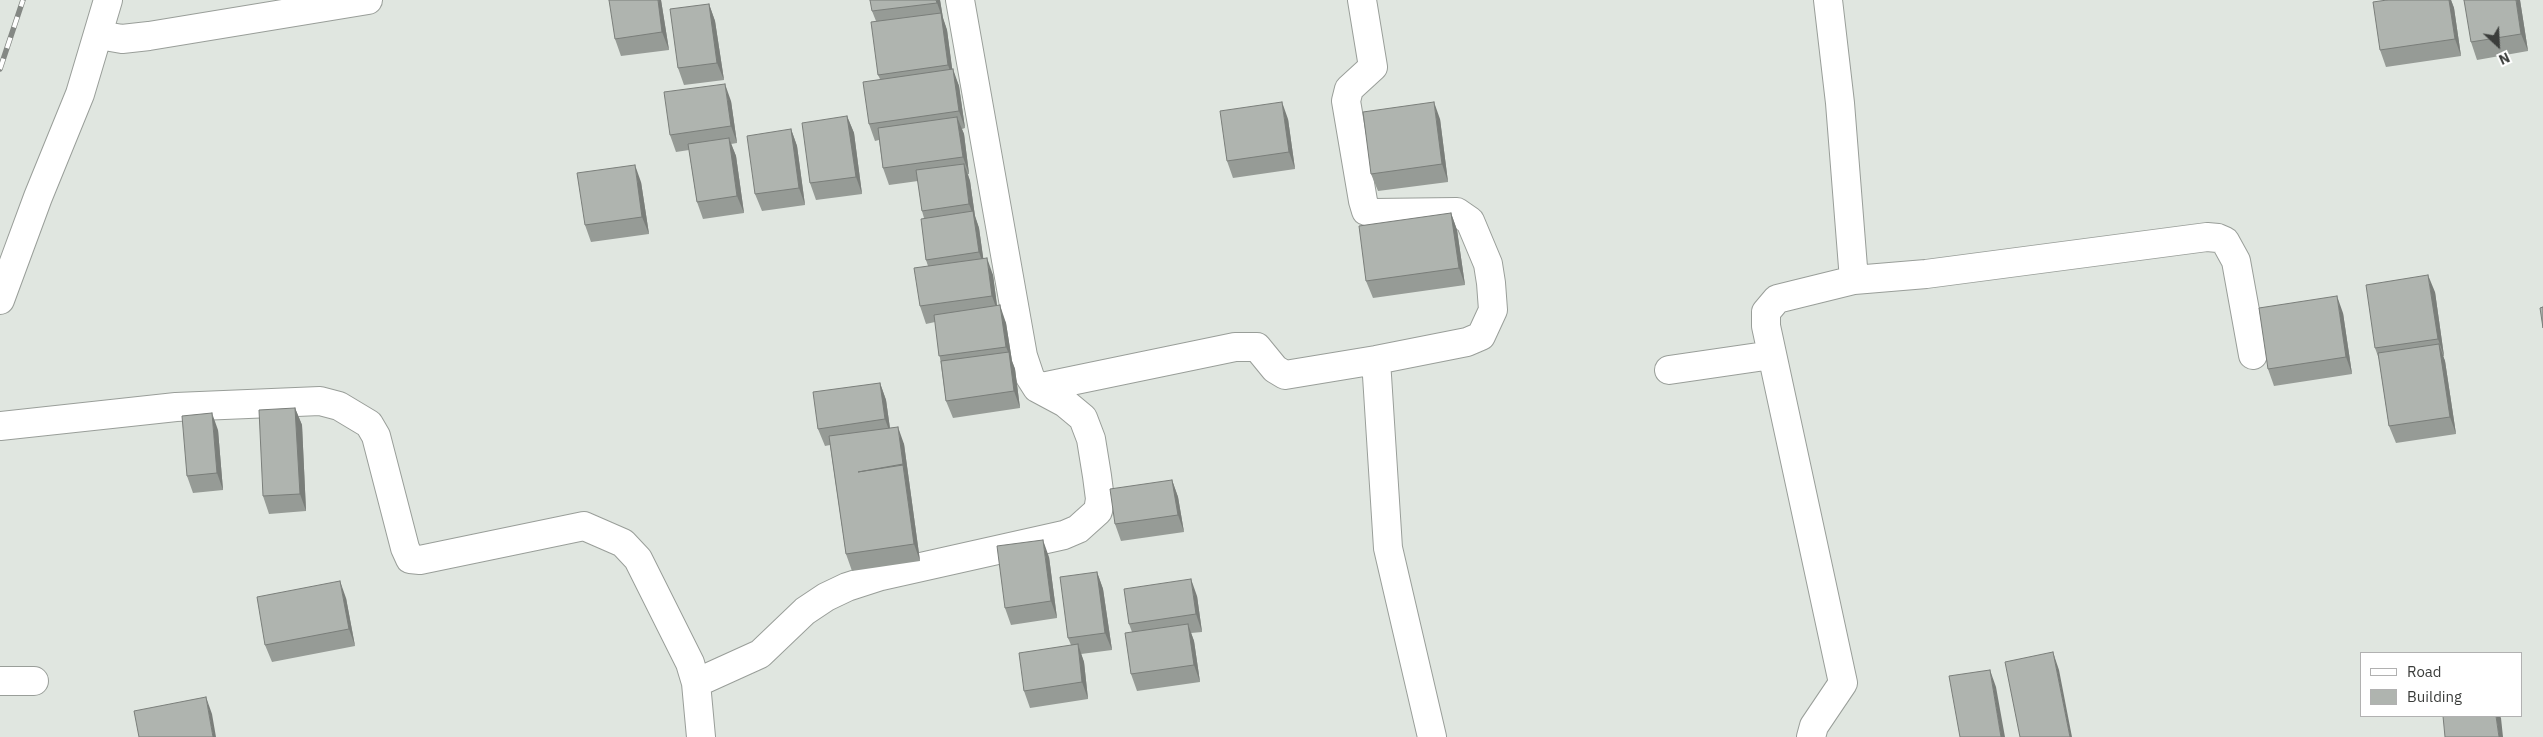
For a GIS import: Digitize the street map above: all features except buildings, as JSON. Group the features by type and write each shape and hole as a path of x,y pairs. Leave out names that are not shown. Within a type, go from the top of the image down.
{"street":[{"path":"0,300 38,198 80,94 108,0"},
{"path":"99,35 122,39 149,36 368,0"},
{"path":"696,683 760,654 804,611 847,587 880,576 1064,535 1090,521 1098,511 1100,499 1091,439 1083,418 1065,403 1037,388 1030,377 1023,356 960,0"},
{"path":"1037,388 1235,347 1257,347 1275,370 1285,375 1467,342 1481,336 1493,310 1488,264 1470,221 1457,212 1374,213 1366,211 1346,101 1349,88 1373,67 1362,0"},
{"path":"1828,0 1840,103 1854,280"},
{"path":"1811,737 1814,726 1843,683 1766,326 1766,312 1776,299 1854,280 1926,274 2207,236 2225,241 2236,261 2252,355"},
{"path":"1669,370 1772,355"},
{"path":"1376,360 1388,548 1432,737"},
{"path":"0,426 176,408 320,401 339,406 368,424 376,436 405,548 410,559 420,560 584,526 623,543 638,559 690,663 696,683 701,737"},
{"path":"0,681 34,681"}],"railway":[{"path":"0,69 23,0"}]}
